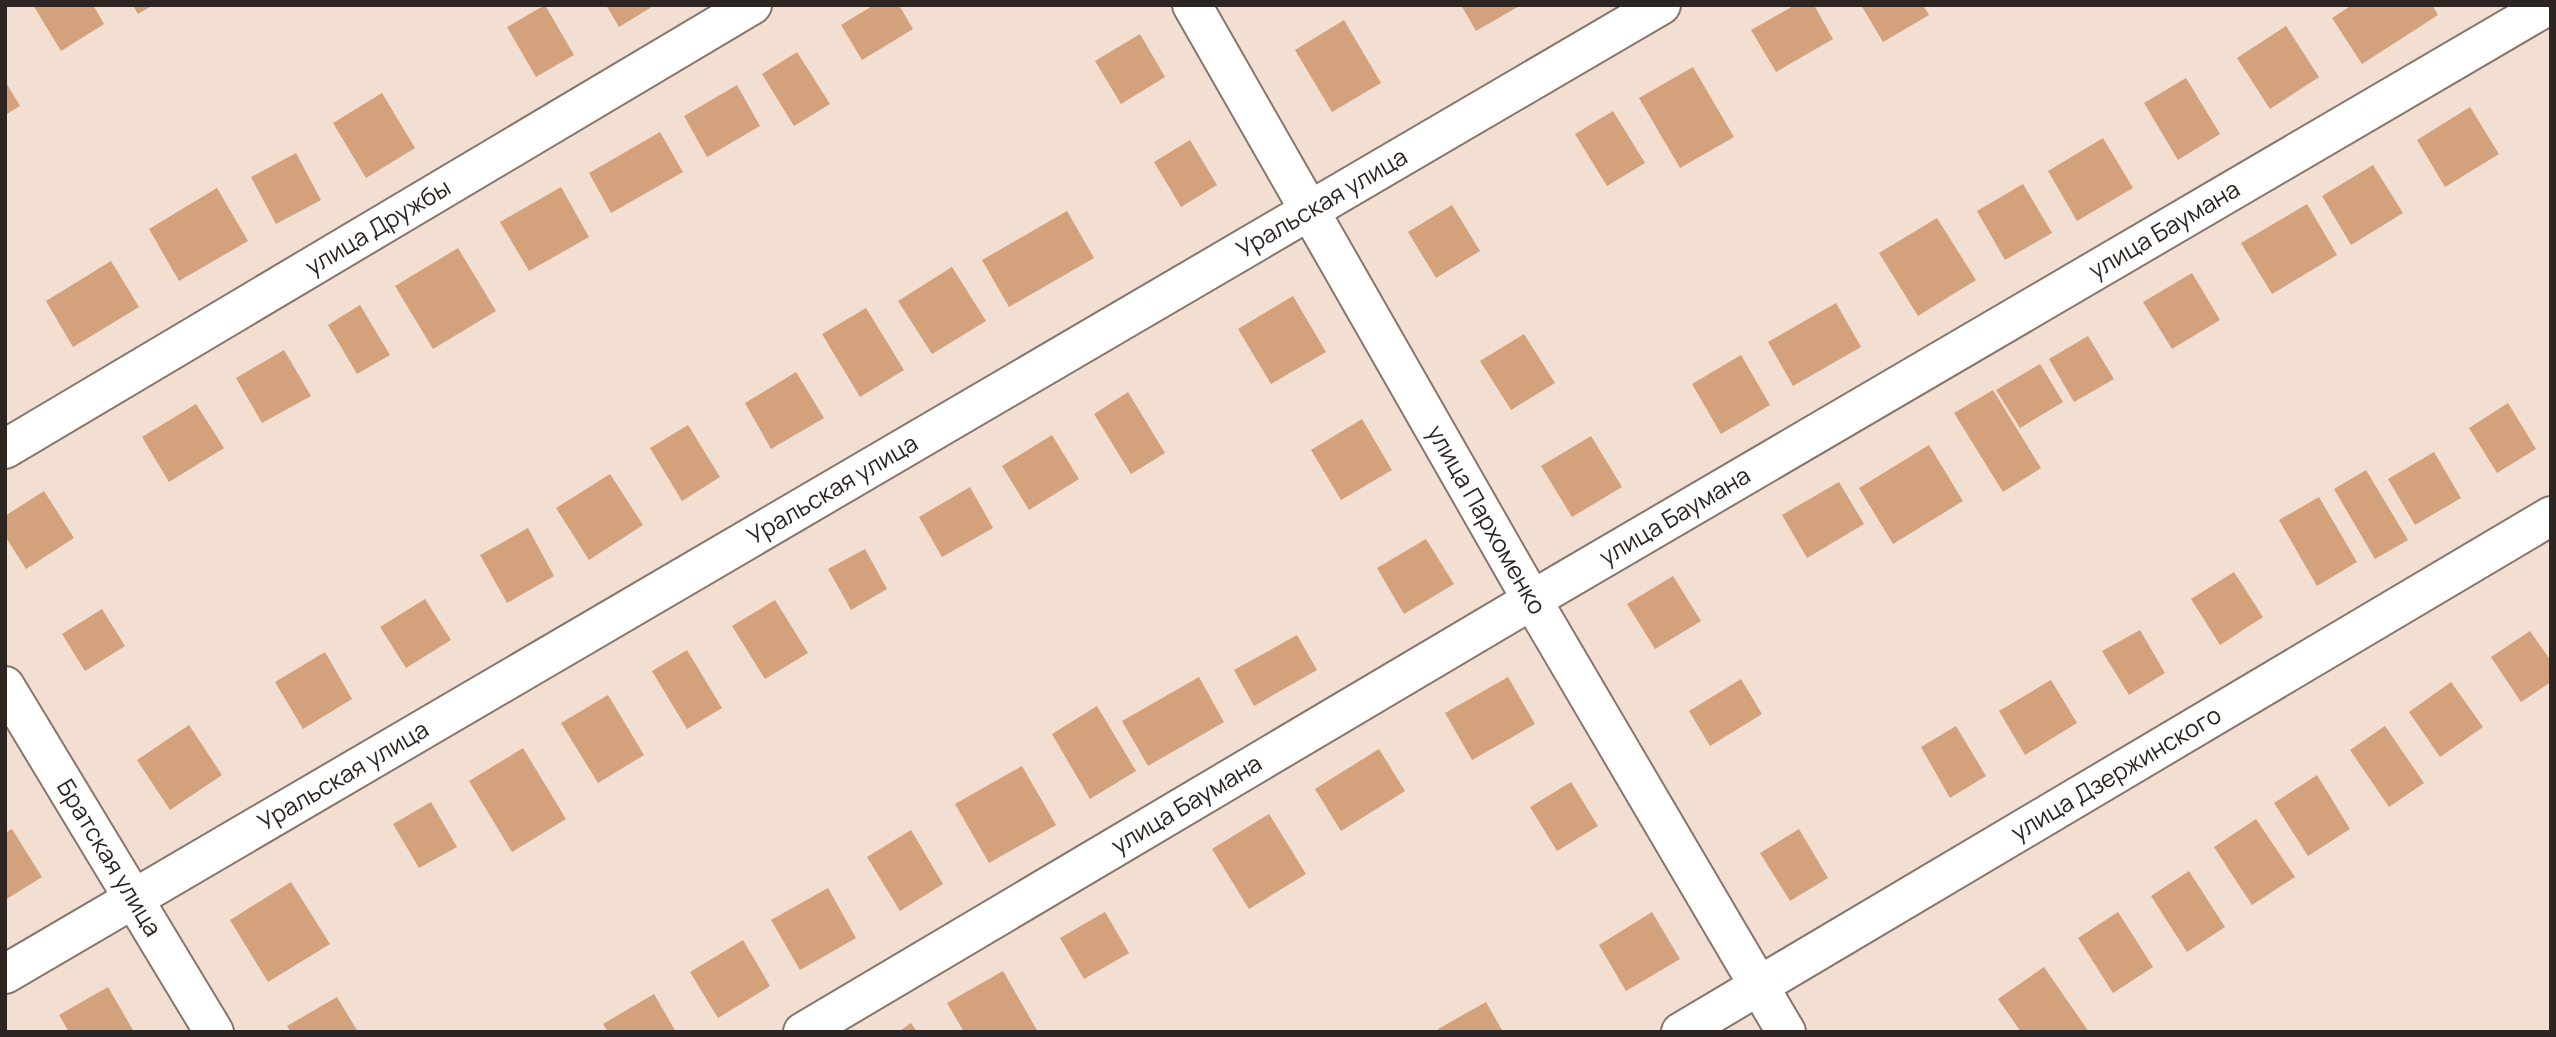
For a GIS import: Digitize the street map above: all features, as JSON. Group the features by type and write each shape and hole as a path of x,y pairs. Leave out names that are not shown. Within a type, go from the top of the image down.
{"street":[{"name":"улица Дружбы","path":"5,449 752,5"},
{"name":"улица Пархоменко","path":"1192,5 1532,600 1786,1032"},
{"name":"Уральская улица","path":"5,974 1661,5"},
{"name":"улица Баумана","path":"803,1032 1532,600 2549,5"},
{"name":"улица Дзержинского","path":"1681,1032 2551,516"},
{"name":"Братская улица","path":"5,686 214,1032"}],"building":[{"path":"33,5 93,5 104,24 61,51"},
{"path":"133,5 153,5 138,14"},
{"path":"545,5 574,55 536,77 507,27"},
{"path":"606,5 655,5 619,27"},
{"path":"874,5 899,5 913,29 862,60 841,25"},
{"path":"1461,5 1521,5 1476,31"},
{"path":"1795,5 1814,5 1833,39 1776,72 1751,30"},
{"path":"1861,5 1923,5 1929,15 1883,42"},
{"path":"2352,5 2432,5 2438,15 2362,64 2332,18"},
{"path":"1344,20 1381,83 1332,112 1295,50"},
{"path":"2286,26 2319,77 2270,109 2237,58"},
{"path":"1140,34 1165,77 1121,104 1095,61"},
{"path":"797,52 830,104 794,126 762,74"},
{"path":"1693,67 1734,137 1680,168 1639,98"},
{"path":"2186,78 2220,134 2178,160 2144,103"},
{"path":"5,81 20,106 5,115"},
{"path":"737,85 760,126 707,157 684,116"},
{"path":"382,93 415,148 366,178 333,123"},
{"path":"2470,107 2499,154 2445,187 2417,140"},
{"path":"1613,111 1645,163 1607,186 1575,134"},
{"path":"660,132 683,172 611,213 589,173"},
{"path":"2103,138 2133,188 2077,221 2048,171"},
{"path":"1190,140 1217,185 1181,207 1154,162"},
{"path":"296,153 321,200 276,224 251,177"},
{"path":"2373,165 2403,213 2351,245 2322,196"},
{"path":"2023,184 2052,233 2005,260 1977,211"},
{"path":"561,187 589,237 529,271 500,222"},
{"path":"217,188 248,241 179,281 149,229"},
{"path":"2307,204 2337,255 2272,294 2241,243"},
{"path":"1452,205 1480,251 1436,278 1408,232"},
{"path":"1067,211 1094,258 1009,307 982,260"},
{"path":"1937,218 1976,280 1918,316 1879,253"},
{"path":"458,248 496,311 433,349 395,286"},
{"path":"111,261 139,307 73,347 46,301"},
{"path":"952,267 986,321 932,354 898,301"},
{"path":"2192,273 2220,320 2172,349 2143,302"},
{"path":"1293,296 1326,352 1271,384 1238,329"},
{"path":"1836,303 1861,347 1793,386 1768,342"},
{"path":"360,305 390,355 357,374 328,325"},
{"path":"866,308 904,370 860,397 822,334"},
{"path":"1524,334 1555,383 1511,410 1480,361"},
{"path":"2088,336 2114,379 2074,402 2049,359"},
{"path":"284,350 311,396 262,423 236,378"},
{"path":"1741,355 1770,405 1721,434 1692,384"},
{"path":"2040,364 2063,402 2020,428 1996,390"},
{"path":"796,372 824,418 771,449 745,403"},
{"path":"1993,390 2041,468 2003,492 1954,413"},
{"path":"1128,392 1165,453 1131,474 1094,414"},
{"path":"2508,403 2536,449 2497,473 2469,428"},
{"path":"196,404 224,448 169,482 142,437"},
{"path":"1362,419 1392,470 1341,500 1311,450"},
{"path":"688,425 720,477 682,501 650,448"},
{"path":"1052,435 1079,479 1029,510 1002,466"},
{"path":"1591,436 1622,487 1572,517 1541,466"},
{"path":"1929,445 1963,501 1893,544 1859,488"},
{"path":"2434,452 2461,498 2415,525 2388,479"},
{"path":"2366,470 2408,540 2375,559 2334,489"},
{"path":"610,474 643,525 589,560 556,508"},
{"path":"1839,482 1864,524 1807,558 1782,515"},
{"path":"970,487 993,528 942,557 919,517"},
{"path":"44,491 74,538 26,569 5,536 5,516"},
{"path":"2319,497 2357,562 2317,586 2279,520"},
{"path":"528,528 554,576 507,603 480,555"},
{"path":"1426,539 1454,584 1404,614 1377,568"},
{"path":"865,549 887,589 851,610 828,569"},
{"path":"2234,572 2263,617 2220,645 2191,599"},
{"path":"1673,576 1701,621 1655,649 1627,604"},
{"path":"425,599 451,640 406,668 380,627"},
{"path":"775,600 808,653 765,679 732,626"},
{"path":"102,609 125,646 85,671 62,634"},
{"path":"2140,630 2165,673 2129,695 2102,651"},
{"path":"2530,631 2551,661 2551,682 2521,702 2491,657"},
{"path":"1297,635 1317,670 1254,706 1234,670"},
{"path":"687,650 722,708 687,729 652,671"},
{"path":"325,652 352,699 303,729 275,682"},
{"path":"1199,677 1224,722 1148,766 1122,721"},
{"path":"1508,677 1535,724 1472,760 1445,713"},
{"path":"1741,679 1762,714 1710,746 1689,711"},
{"path":"2051,680 2077,723 2025,755 1999,711"},
{"path":"2451,682 2483,727 2440,757 2409,712"},
{"path":"608,695 644,755 598,783 561,723"},
{"path":"1097,706 1136,771 1090,799 1052,734"},
{"path":"189,725 222,775 170,810 137,760"},
{"path":"1956,726 1986,776 1950,798 1921,747"},
{"path":"2385,726 2424,783 2389,807 2350,750"},
{"path":"523,748 566,819 512,852 469,781"},
{"path":"1379,749 1405,791 1341,831 1315,789"},
{"path":"1022,766 1056,825 989,863 955,804"},
{"path":"2317,775 2350,829 2308,856 2274,803"},
{"path":"1571,782 1598,826 1557,851 1530,807"},
{"path":"431,802 457,847 419,868 393,824"},
{"path":"1269,814 1306,874 1249,909 1212,849"},
{"path":"2256,819 2295,877 2252,905 2214,847"},
{"path":"12,829 42,877 5,900 5,833"},
{"path":"1799,829 1828,878 1790,901 1760,853"},
{"path":"911,830 943,884 900,911 867,857"},
{"path":"2189,871 2225,927 2187,952 2151,896"},
{"path":"291,882 330,944 268,982 230,920"},
{"path":"828,888 856,938 800,970 771,920"},
{"path":"1105,912 1129,953 1084,979 1060,938"},
{"path":"1652,912 1680,959 1626,991 1599,945"},
{"path":"2118,912 2153,967 2113,993 2078,938"},
{"path":"743,940 770,986 718,1018 690,972"},
{"path":"2044,967 2089,1032 2021,1032 1998,999"},
{"path":"1003,971 1038,1032 964,1032 947,1003"},
{"path":"108,987 134,1032 69,1032 59,1015"},
{"path":"654,994 676,1032 608,1032 603,1024"},
{"path":"337,997 358,1032 291,1032 287,1026"},
{"path":"1486,1002 1503,1032 1440,1032 1438,1029"},
{"path":"911,1023 917,1032 898,1032"}]}
